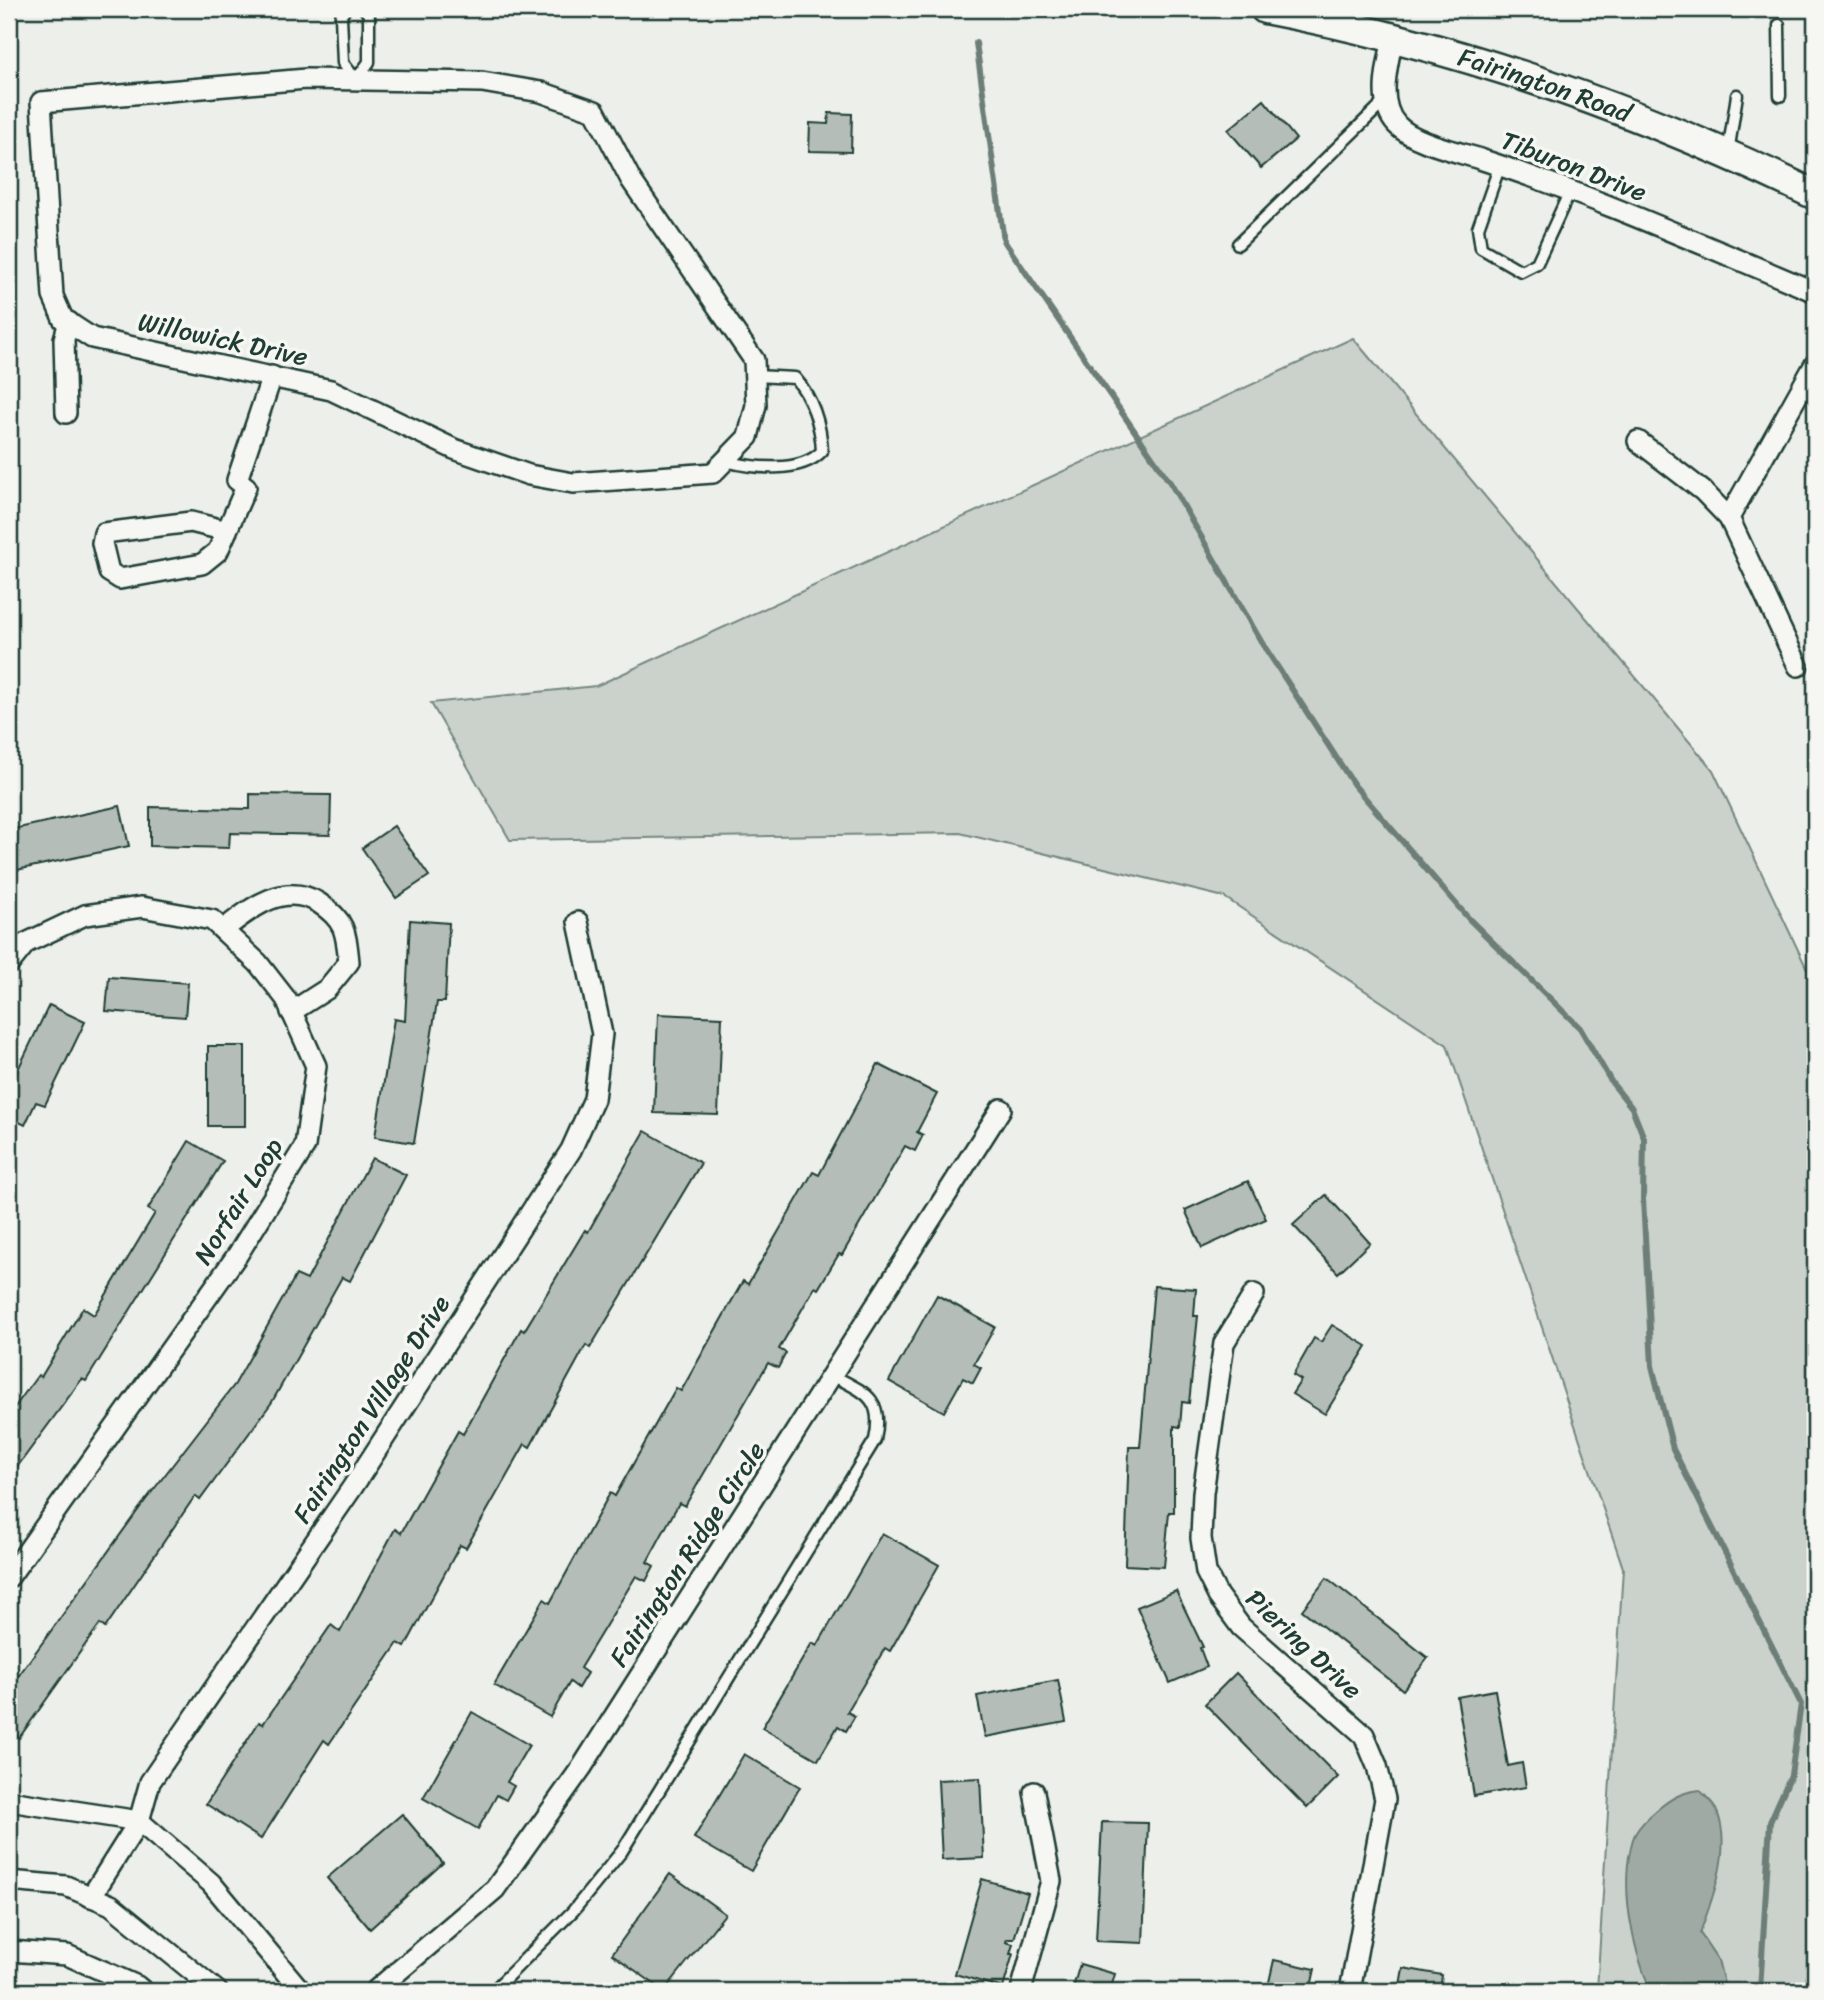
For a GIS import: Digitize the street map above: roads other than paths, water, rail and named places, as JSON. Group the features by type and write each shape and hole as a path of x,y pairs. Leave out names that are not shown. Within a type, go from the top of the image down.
{"street":[{"name":"Fairington Road","path":"1265,9 1393,38 1558,87 1728,154 1815,195"},
{"path":"1385,101 1393,38"},
{"name":"Willowick Drive","path":"306,79 482,82 541,92 595,111 631,180 754,360 756,405 748,437 713,473 673,478 573,482 529,475 454,449 331,390 92,338 69,322 64,319 53,296 41,102 306,79"},
{"name":"Tiburon Drive","path":"1385,101 1397,126 1425,141 1570,191 1815,292"},
{"path":"66,413 64,339 69,322"},
{"path":"1729,518 1815,364"},
{"path":"227,531 191,522 104,533 102,542 109,572 120,579 202,564 218,551 227,531 246,487 237,480 272,376"},
{"path":"1639,441 1703,491 1729,518 1798,666"},
{"path":"223,930 253,906 287,893 307,896 336,914 346,934 349,962 327,989 291,1012"},
{"name":"Norfair Loop","path":"9,964 26,943 85,915 142,907 212,920 258,963 291,1012 316,1066 305,1146 238,1254 9,1577"},
{"name":"Fairington Village Drive","path":"91,1897 139,1821 150,1782 352,1488 571,1150 594,1099 602,1034 578,922"},
{"name":"Fairington Ridge Circle","path":"386,1988 495,1889 582,1768 1002,1109"},
{"name":"Piering Drive","path":"1254,1294 1224,1343 1203,1493 1202,1549 1206,1573 1218,1596 1241,1627 1364,1735 1377,1766 1385,1799 1350,1991"},
{"path":"1021,1991 1051,1881 1034,1792"},
{"path":"9,1801 139,1821 211,1883 301,1991"},
{"path":"9,1881 66,1886 111,1905 217,1991"},
{"path":"9,1951 67,1955 138,1990"}],"lane":[{"path":"345,9 341,16 343,63 356,80 369,62 369,15 365,9"},
{"path":"1779,26 1780,96"},
{"path":"1728,154 1737,95"},
{"path":"1238,244 1385,101"},
{"path":"1500,165 1478,228 1481,248 1521,271 1537,263 1570,191"},
{"path":"724,461 748,467 774,467 815,458 822,451 808,392 795,378 755,376"},
{"path":"493,1991 573,1911 622,1850 875,1440 879,1420 875,1403 863,1392 832,1375"}],"waterway":[{"path":"976,43 1004,241 1171,484 1262,643 1354,785 1469,919 1580,1028 1612,1083 1632,1108 1644,1138 1643,1199 1652,1366 1673,1449 1801,1704 1791,1775 1770,1822 1760,1991"}]}
